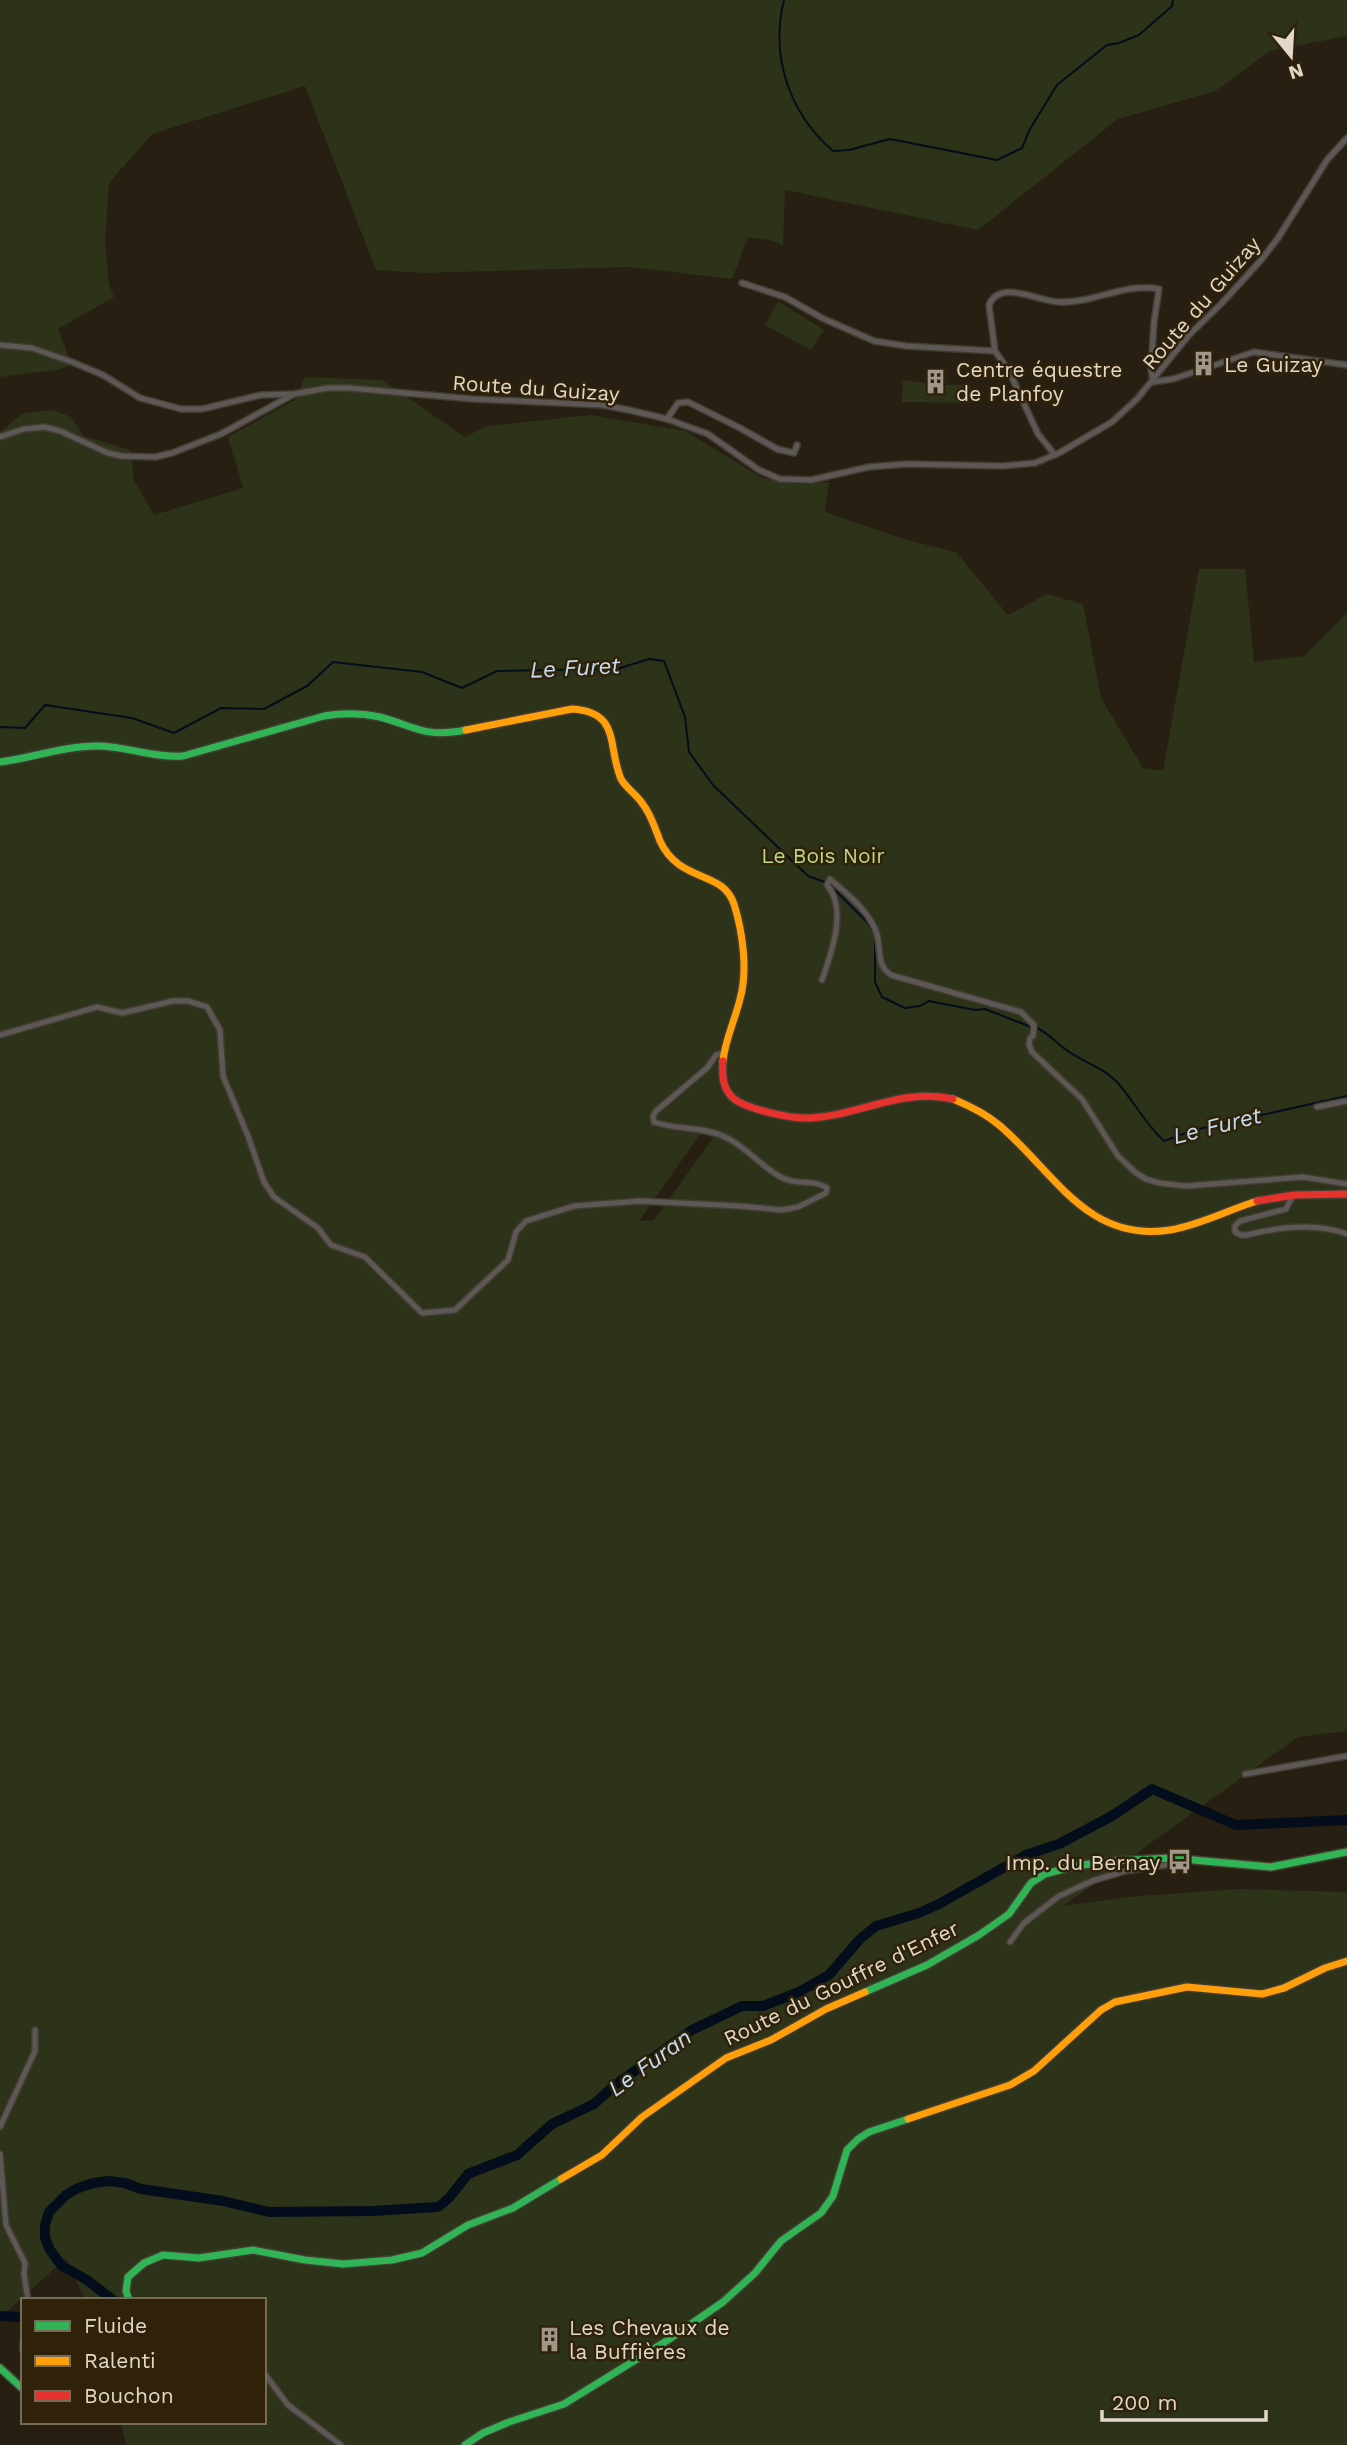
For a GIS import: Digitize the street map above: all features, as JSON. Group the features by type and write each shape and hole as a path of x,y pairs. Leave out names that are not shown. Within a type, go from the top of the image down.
{"main road":[{"path":"0,762 78,747 100,746 154,757 176,757 324,716 346,713 380,718 424,733 443,734 572,709 588,709 599,715 607,726 624,785 641,801 666,853 692,874 720,884 732,897 744,974 741,1000 721,1070 727,1092 737,1101 794,1117 821,1117 920,1096 943,1096 961,1101 997,1124 1078,1206 1095,1218 1127,1229 1151,1232 1180,1228 1263,1199 1293,1195 1347,1194"},
{"path":"1171,1857 1271,1867 1347,1852"},
{"name":"Route du Gouffre d'Enfer","path":"128,2298 126,2291 128,2277 144,2263 163,2255 199,2258 253,2250 343,2264 392,2260 422,2253 468,2225 513,2208 602,2155 642,2117 726,2058 771,2040 826,2010 927,1965 979,1935 1009,1914 1026,1889 1045,1874 1075,1866 1171,1857"},
{"path":"465,2445 509,2422 564,2404 668,2340 723,2302 755,2273 781,2241 821,2213 833,2196 847,2150 869,2132 1010,2085 1034,2071 1101,2010 1115,2002 1187,1987 1273,1993 1347,1961"},
{"path":"0,2368 21,2387"}],"street":[{"name":"Route du Guizay","path":"0,437 24,429 44,427 60,431 108,453 155,457 221,434 294,394 328,388 349,388 473,399 603,405 667,419 708,434 759,470 780,480 811,480 869,467 907,464 1024,465 1055,455 1126,411 1153,382 1190,334 1262,259 1327,160 1347,138"},
{"path":"742,283 785,297 822,318 874,341 906,346 995,351"},
{"path":"1055,455 1038,434 1009,371 995,351 989,305 999,293 1010,292 1044,300 1076,303 1130,288 1159,289 1154,322 1151,369 1153,382 1173,379 1254,352 1347,365"},
{"path":"0,345 33,348 103,375 140,398 181,409 202,409 261,395 294,394"},
{"path":"667,419 678,403 688,402 777,449 794,453 797,445"},
{"path":"821,980 831,955 836,910 828,882 857,902 871,921 878,937 880,962 891,975 1021,1012 1034,1027 1029,1044 1032,1052 1082,1099 1118,1156 1146,1179 1186,1186 1303,1177 1347,1184"},
{"path":"0,1035 97,1007 122,1013 173,1001 188,1001 207,1007 220,1030 223,1076 264,1182 274,1197 318,1228 331,1245 365,1258 422,1313 455,1310 508,1260 516,1232 526,1221 574,1206 640,1200 782,1210 798,1208 827,1193 827,1188 822,1184 789,1181 776,1175 750,1152 722,1135 654,1122 656,1111 707,1068 716,1055 724,1053"},
{"path":"1317,1107 1347,1101"},
{"path":"1293,1195 1286,1209 1240,1222 1234,1226 1235,1231 1247,1235 1285,1227 1301,1227 1347,1234"},
{"path":"1245,1774 1347,1756"},
{"path":"1010,1942 1024,1923 1059,1896 1125,1871 1167,1864 1171,1857"},
{"path":"0,2127 35,2051 35,2030"},
{"path":"0,2154 6,2225 25,2263 28,2298"},
{"path":"266,2376 288,2405 341,2445"}],"green space":[{"path":"0,0 1347,0 1347,36 1270,51 1215,91 1118,119 978,230 785,190 783,245 748,237 732,279 630,267 423,273 376,270 305,86 152,134 109,183 105,244 109,284 114,297 58,329 72,365 56,370 0,377"},
{"path":"778,301 824,330 811,350 765,325"},
{"name":"Le Bois Noir","path":"305,377 382,380 465,437 487,426 591,415 685,431 762,478 794,484 829,482 825,512 907,540 956,552 1008,615 1047,594 1083,604 1101,698 1143,768 1163,771 1199,569 1245,569 1254,662 1304,656 1347,613 1347,1731 1298,1737 1063,1906 1127,1897 1238,1889 1347,1892 1347,2445 126,2445 121,2424 266,2424 266,2298 84,2298 66,2258 0,2318 0,432 23,413 53,410 71,417 84,436 130,450 134,480 154,515 243,488 228,437 295,400","holes":["701,1133 713,1138 654,1220 639,1221"]},
{"path":"903,380 940,385 970,385 974,403 902,402"}],"waterway":[{"path":"784,0 780,42 787,82 805,119 833,151 849,150 890,139 997,160 1022,148 1030,129 1057,85 1107,45 1139,35 1172,6 1173,0"},
{"name":"Le Furet","path":"0,727 25,728 45,705 132,718 174,733 221,708 264,709 307,686 333,662 422,672 462,688 497,671 617,669 649,659 664,661 685,717 689,752 713,785 808,876 825,882"},
{"name":"Le Furet","path":"830,885 869,924 875,936 875,982 882,997 905,1008 920,1006 929,1001 975,1010 985,1009 1031,1027"},
{"name":"Le Furet","path":"1037,1028 1071,1053 1112,1077 1164,1141 1194,1130 1347,1096"},
{"name":"Le Furan","path":"110,2298 87,2280 62,2266 45,2238 49,2212 76,2189 109,2181 269,2212 438,2207 468,2174 517,2155 552,2124 594,2104 615,2085 692,2030 742,2006 763,2006 799,1992 829,1975 859,1940 876,1926 939,1904 1026,1855 1059,1844 1112,1816 1152,1789 1236,1825 1347,1820"},
{"name":"Le Furan","path":"0,2316 21,2317"}],"traffic: fast":[{"path":"0,762 97,746 183,756 338,714 380,717 430,732 466,730"},
{"path":"865,1992 927,1965 979,1935 1009,1914 1031,1883 1045,1874 1075,1866 1113,1861 1171,1858 1271,1867 1347,1852"},
{"path":"465,2445 483,2433 509,2422 564,2404 668,2340 723,2302 755,2273 781,2241 821,2213 833,2196 847,2150 858,2139 869,2132 908,2119"},
{"path":"128,2298 126,2291 128,2277 144,2263 163,2255 199,2258 253,2250 343,2264 392,2260 422,2253 468,2225 513,2208 561,2179"},
{"path":"0,2368 21,2387"}],"traffic: slow":[{"path":"466,730 572,709 588,712 605,724 610,733 621,779 645,807 668,855 689,871 720,885 734,904 742,939 744,976 723,1061"},
{"path":"953,1099 994,1121 1073,1199 1093,1214 1115,1225 1141,1231 1170,1230 1257,1201"},
{"path":"908,2119 1010,2085 1034,2071 1101,2010 1115,2002 1187,1987 1262,1994 1284,1988 1325,1968 1347,1961"},
{"path":"561,2179 602,2155 642,2117 726,2058 771,2040 826,2009 865,1992"}],"traffic: jam":[{"path":"723,1061 724,1085 732,1097 757,1109 791,1117 827,1116 898,1099 934,1096 953,1099"},
{"path":"1257,1201 1294,1195 1347,1194"}],"place":[{"name":"Le Guizay","path":"1204,364"},
{"name":"Centre équestre de Planfoy","path":"936,381"},
{"name":"Imp. du Bernay","path":"1180,1862"},
{"name":"Les Chevaux de la Buffières","path":"549,2339"}]}
